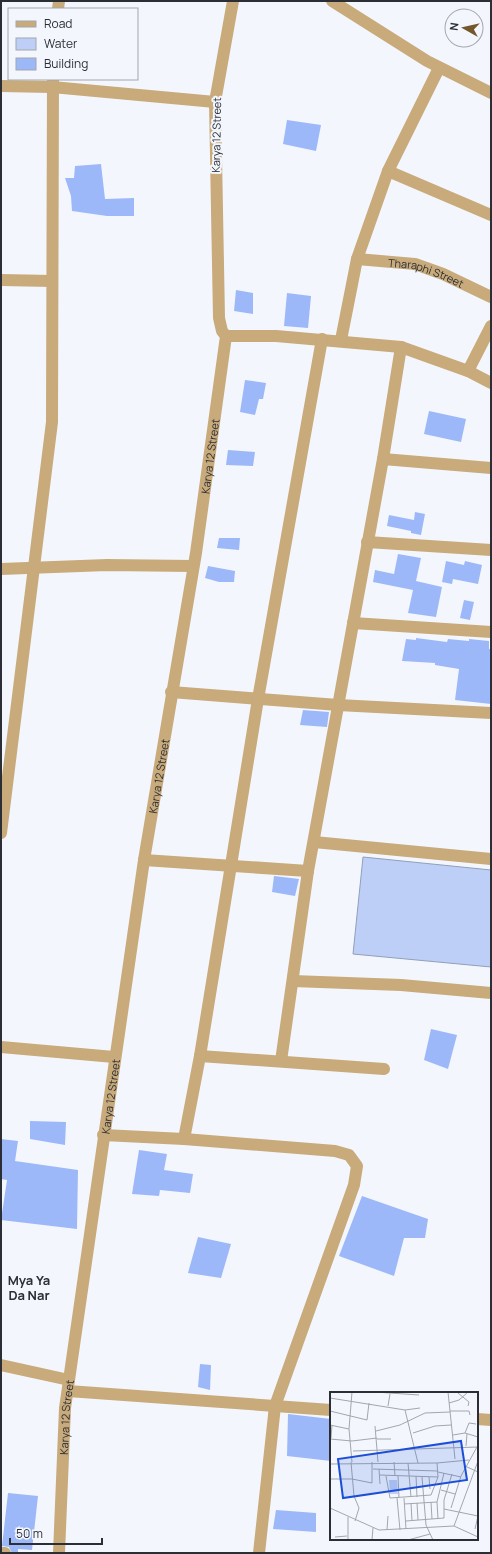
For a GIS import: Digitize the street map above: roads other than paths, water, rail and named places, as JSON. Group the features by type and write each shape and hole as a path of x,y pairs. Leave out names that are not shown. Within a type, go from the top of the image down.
{"street":[{"name":"Karya 12 Street","path":"59,1553 68,1386 114,1057 171,692 193,566 226,336 222,331 218,318 215,102 232,1"},
{"path":"332,1 439,68 491,94"},
{"path":"341,340 357,259 388,171 439,68"},
{"path":"1,86 52,83 215,102"},
{"path":"1,833 52,422 52,83"},
{"path":"388,171 491,215"},
{"name":"Tharaphi Street","path":"357,259 414,264 443,274 491,297"},
{"path":"1,280 52,281"},
{"path":"468,371 491,326"},
{"path":"226,336 276,336 341,340 401,347 468,371 491,383"},
{"path":"184,1139 200,1056 258,699 322,339"},
{"path":"281,1061 308,871 383,459 401,347"},
{"path":"383,459 491,468"},
{"path":"367,542 491,550"},
{"path":"1,569 107,565 193,566"},
{"path":"353,623 491,632"},
{"path":"171,692 338,705 491,713"},
{"path":"314,842 491,859"},
{"path":"144,860 308,871"},
{"path":"293,981 400,985 491,993"},
{"path":"1,1047 114,1057"},
{"path":"200,1056 384,1069"},
{"path":"103,1136 184,1139 335,1151 349,1154 357,1166 354,1185 274,1406 259,1553"},
{"path":"1,1365 68,1386 330,1410"},
{"path":"478,1419 491,1420"}],"water":[{"path":"363,857 491,870 491,967 353,954"}],"district":[{"name":"Mya Ya Da Nar","path":"29,1288"}]}
